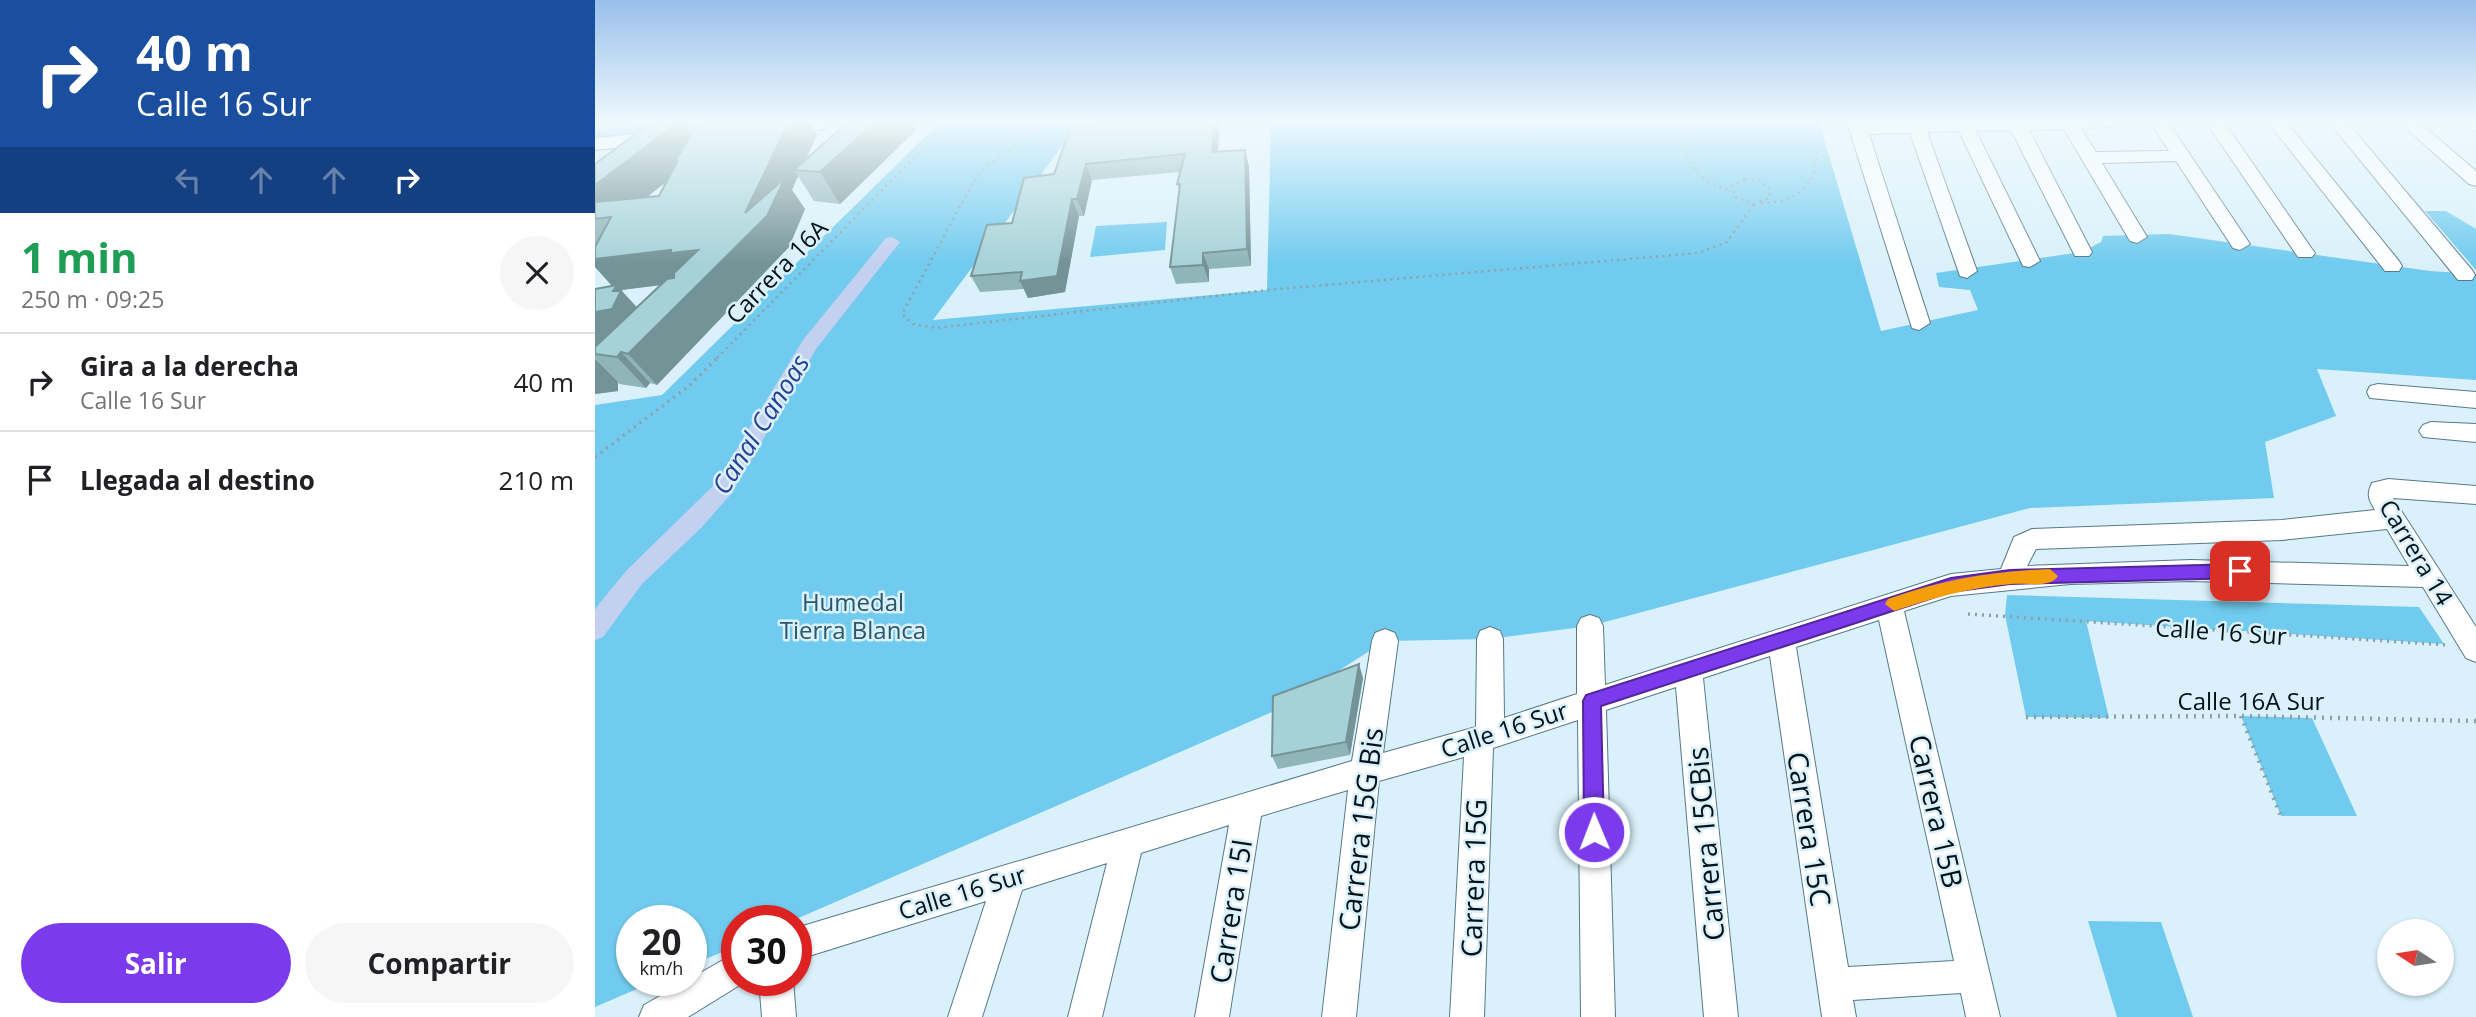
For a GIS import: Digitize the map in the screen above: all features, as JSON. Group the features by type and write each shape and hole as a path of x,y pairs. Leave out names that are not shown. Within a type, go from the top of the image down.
{"street":[{"path":"1871,169 1919,323"},
{"path":"1932,169 1967,271"},
{"path":"1986,169 2030,261"},
{"path":"2038,169 2082,252"},
{"path":"2097,169 2137,237"},
{"path":"2190,169 2240,244"},
{"path":"2248,169 2305,253"},
{"path":"2315,169 2392,266"},
{"path":"2377,169 2465,275"},
{"path":"2378,392 2476,400"},
{"path":"2431,431 2476,433"},
{"name":"Carrera 14","path":"2475,648 2380,496 2381,490 2388,488 2476,495"},
{"path":"2010,577 2023,544 2032,540 2282,530 2394,518"},
{"name":"Calle 16 Sur","path":"812,939 1248,805 1484,737 1951,585 2010,577 2240,571 2431,577"},
{"name":"Carrera 15B","path":"1889,605 1983,1017"},
{"path":"1590,626 1598,1017"},
{"name":"Carrera 15G","path":"1467,1017 1490,639"},
{"name":"Carrera 15C","path":"1781,640 1839,1017"},
{"name":"Carrera 15G Bis","path":"1339,1017 1365,773 1385,641"},
{"name":"Carrera 15CBis","path":"1689,672 1721,1017"},
{"name":"Carrera 15I","path":"1212,1017 1248,805"},
{"path":"1085,1017 1128,844"},
{"path":"965,1017 1010,877"},
{"path":"1834,985 1975,976"},
{"path":"656,1017 721,978"},
{"path":"777,996 779,1017"}],"path":[{"name":"Carrera 16A","path":"595,457 689,386 902,169"},
{"path":"982,169 902,314 907,322 915,326 936,328 1267,290 1698,253 1717,249 1734,238 1754,204"},
{"path":"1696,169 1708,185 1731,190 1740,201 1754,204 1787,199 1803,191 1815,169"},
{"path":"1731,190 1739,181 1759,181 1771,190 1769,198 1761,202"},
{"name":"Calle 16 Sur","path":"1968,614 2475,648"},
{"path":"2241,716 2281,816"},
{"name":"Calle 16A Sur","path":"2026,717 2241,716 2476,721"}],"green space":[{"name":"Humedal Tierra Blanca","path":"892,169 1045,169 933,320 1267,290 1270,169 1833,169 1881,331 1978,310 1970,290 1939,287 1936,273 2082,252 2101,242 2103,236 2169,234 2430,271 2476,274 2476,380 2317,369 2336,416 2265,442 2274,498 2030,508 1590,626 1490,639 1385,641 1279,709 812,912 812,905 721,905 721,953 707,958 707,905 616,905 616,996 621,996 595,1007 595,405 662,395"},
{"path":"2425,211 2446,211 2476,229 2476,270"},
{"path":"1167,222 1165,250 1090,257 1096,226"},
{"path":"2007,595 2419,607 2444,644 2086,621 2109,718 2026,717 2005,615"},
{"path":"2241,716 2312,718 2357,816 2281,816"},
{"path":"2088,921 2161,922 2193,1017 2117,1017"}],"building":[{"path":"595,169 616,169 595,185"},
{"path":"673,169 766,169 745,213 785,178 767,216 628,354 621,352 617,357 595,354 595,347 667,279 674,278 674,273 698,250 671,253 671,250 595,259 595,247 611,217 595,219 595,202 659,196"},
{"path":"795,169 823,169 820,172"},
{"path":"1056,169 1085,169 1077,199 1072,199 1057,276 1020,281 1022,272 971,276 987,225 1012,223 1024,178 1054,174"},
{"path":"1181,169 1245,169 1247,249 1203,253 1203,265 1170,267 1180,184 1177,184"},
{"path":"617,285 613,291 621,291 612,309 595,312 595,289"},
{"path":"1359,664 1346,742 1272,756 1273,696"}],"waterway":[{"name":"Canal Canoas","path":"595,630 620,593 695,521 724,489 809,344 892,242"}],"slow traffic":[{"path":"1894,604 1951,585 2010,577 2050,576"}],"route":[{"path":"1594,832 1592,701 1689,672 1951,585 2010,577 2240,571"}]}
